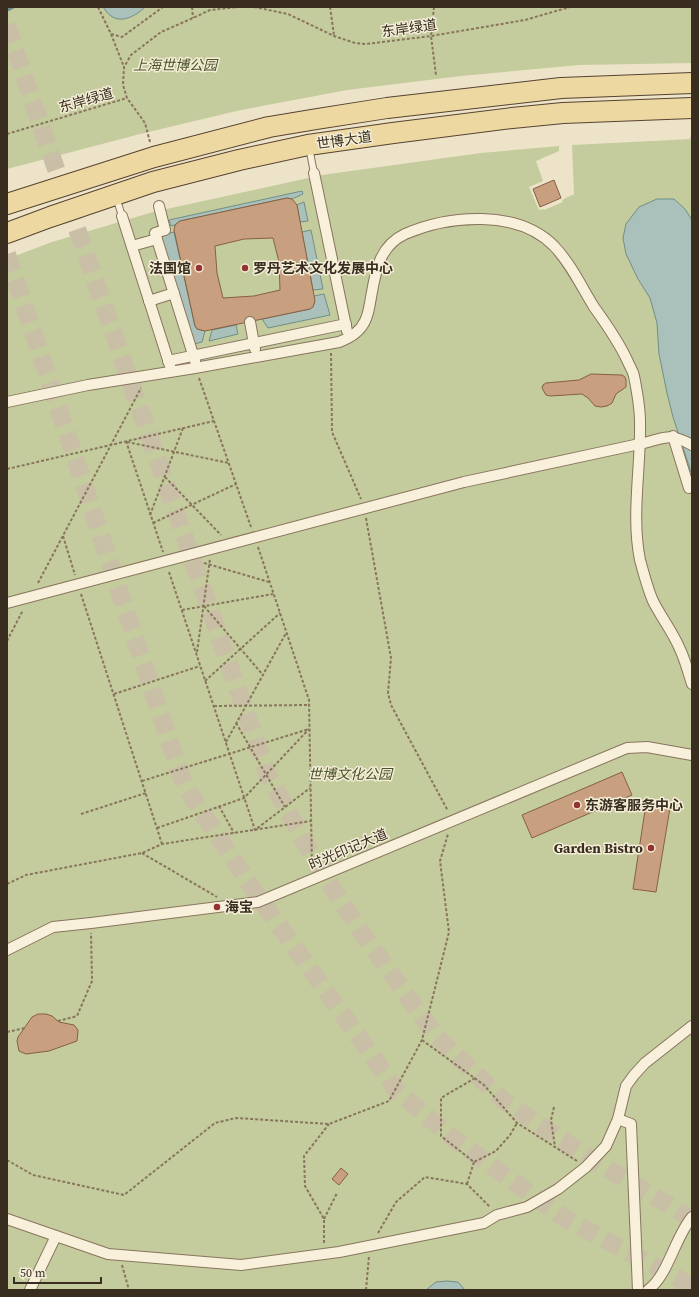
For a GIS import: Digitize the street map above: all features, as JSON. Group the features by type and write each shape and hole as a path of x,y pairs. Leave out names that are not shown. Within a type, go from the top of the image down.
{"main road":[{"name":"世博大道","path":"7,204 154,157 269,127 387,108 561,88 692,83"},
{"name":"世博大道","path":"7,233 153,182 218,165 308,145 393,132 520,117 563,113 692,108"}],"street":[{"path":"314,173 349,338"},
{"path":"159,206 165,230 155,233 194,356 196,368"},
{"path":"122,216 172,372"},
{"path":"7,402 88,385 196,368 331,344 349,338 359,330 365,322 380,259 388,246 403,235 445,222 467,219 492,220 515,224 547,240 555,247 571,267 592,303 619,343 634,374 640,421 637,528 640,560 652,599 679,647 692,684"},
{"path":"132,246 157,239"},
{"path":"149,301 174,293"},
{"path":"250,322 257,357"},
{"path":"168,361 346,324"},
{"path":"673,436 689,488"},
{"path":"7,603 464,482 640,444 665,437 673,436 680,438 692,445"},
{"name":"时光印记大道","path":"7,950 53,927 258,902 627,748 647,746 692,755"},
{"path":"7,1219 108,1254 241,1264 324,1254 484,1223 497,1215 527,1207 558,1189 586,1167 606,1146 618,1119 626,1086 634,1075 645,1063 692,1026"},
{"path":"618,1119 631,1124 638,1290"},
{"path":"648,1290 660,1278 685,1225 692,1217"},
{"path":"32,1286 56,1236"}],"lane":[{"path":"308,145 314,173"},
{"path":"116,195 122,216"}],"path":[{"path":"98,7 124,67"},
{"path":"111,34 122,37 163,7"},
{"path":"192,7 193,18"},
{"path":"124,67 131,55 161,32 210,10 238,7"},
{"name":"东岸绿道","path":"254,7 288,14 334,36 354,43 366,44 431,36 524,20 570,7"},
{"path":"330,7 334,36"},
{"path":"434,7 431,36 436,75"},
{"name":"东岸绿道","path":"7,134 127,98 123,85 124,67"},
{"path":"127,98 145,123 154,157"},
{"path":"7,1160 33,1175 124,1195 215,1123 236,1118 329,1124 388,1101 422,1040 450,932 440,861 452,820 391,706 388,693 391,658 364,508 332,432 331,344"},
{"path":"196,368 255,537 309,700 313,879"},
{"path":"7,641 148,376"},
{"path":"7,469 214,421"},
{"path":"150,515 183,428"},
{"path":"126,441 229,463"},
{"path":"126,441 255,830"},
{"path":"165,477 229,544"},
{"path":"153,523 236,484"},
{"path":"63,536 162,844"},
{"path":"196,653 212,548"},
{"path":"182,556 269,582"},
{"path":"182,610 273,594"},
{"path":"204,606 263,675"},
{"path":"205,681 280,613"},
{"path":"226,742 286,632"},
{"path":"114,694 200,666"},
{"path":"214,706 309,705"},
{"path":"236,723 285,807"},
{"path":"142,781 309,729"},
{"path":"157,828 244,798 309,729"},
{"path":"255,830 311,788"},
{"path":"80,814 146,793"},
{"path":"219,806 234,833"},
{"path":"7,884 26,875 142,853 162,844 311,821"},
{"path":"142,853 232,905"},
{"path":"58,1021 76,1016 92,981 91,923"},
{"path":"7,1032 25,1028"},
{"path":"422,1040 484,1085 517,1123 586,1167"},
{"path":"474,1162 440,1136 441,1098 475,1078"},
{"path":"554,1107 550,1120 555,1147"},
{"path":"467,1184 474,1162 496,1151 510,1135 517,1123"},
{"path":"324,1219 304,1186 304,1156 329,1124"},
{"path":"366,1290 370,1246 396,1202 425,1177 467,1184 497,1215"},
{"path":"324,1254 324,1219 337,1193"},
{"path":"119,1255 129,1290"}],"green space":[{"name":"上海世博公园","path":"7,7 692,7 692,63 579,65 461,76 347,90 241,110 140,134 7,169"},
{"name":"世博文化公园","path":"692,139 692,1290 7,1290 7,259 52,242 153,212 322,175 481,153 559,146 559,151 536,161 543,181 529,187 539,210 544,210 563,202 562,200 574,194 572,145"}],"water":[{"path":"103,7 145,7 129,18 120,19 111,16"},
{"path":"302,191 303,194 292,199 287,198 180,221 171,226 169,220"},
{"path":"657,199 674,199 685,209 692,220 692,475 673,417 667,393 659,354 657,323 650,298 638,279 626,254 623,238 626,224 639,207"},
{"path":"304,202 308,221 300,222 297,205"},
{"path":"311,230 323,289 313,290 302,232"},
{"path":"174,232 195,326 197,329 205,331 202,342 194,344 160,236"},
{"path":"324,294 330,315 268,328 262,319 310,309 314,303 314,296"},
{"path":"236,325 238,334 209,341 212,330"},
{"path":"436,1282 458,1282 465,1290 426,1290"}],"building":[{"path":"554,180 561,198 540,207 533,189"},
{"name":"法国馆","path":"287,198 292,199 297,205 315,301 313,307 310,309 205,331 197,329 195,326 174,230 175,225 180,221","holes":["273,238 279,262 280,290 254,296 223,298 217,273 215,246 244,239"]},
{"path":"591,374 622,375 626,380 626,387 616,394 612,403 601,407 595,406 582,394 550,396 546,395 542,388 546,383 579,380"},
{"name":"东游客服务中心","path":"622,772 632,795 532,838 522,815"},
{"name":"Garden Bistro","path":"646,804 670,808 656,892 633,889"},
{"path":"38,1014 46,1014 52,1016 59,1022 74,1025 78,1030 77,1041 49,1051 26,1054 19,1051 17,1041 18,1037 32,1017"},
{"path":"341,1168 348,1174 339,1185 332,1179"}],"waterway":[{"path":"7,10 13,7"}],"tunnel":[{"path":"7,25 267,773 315,861 360,930 436,1036 505,1102 596,1162 692,1219"},
{"path":"7,254 184,785 251,886 397,1091 454,1139 566,1219 692,1286"}],"place":[{"name":"法国馆","path":"199,268"},
{"name":"罗丹艺术文化发展中心","path":"245,268"},
{"name":"东游客服务中心","path":"577,805"},
{"name":"Garden Bistro","path":"651,848"},
{"name":"海宝","path":"217,907"}]}
